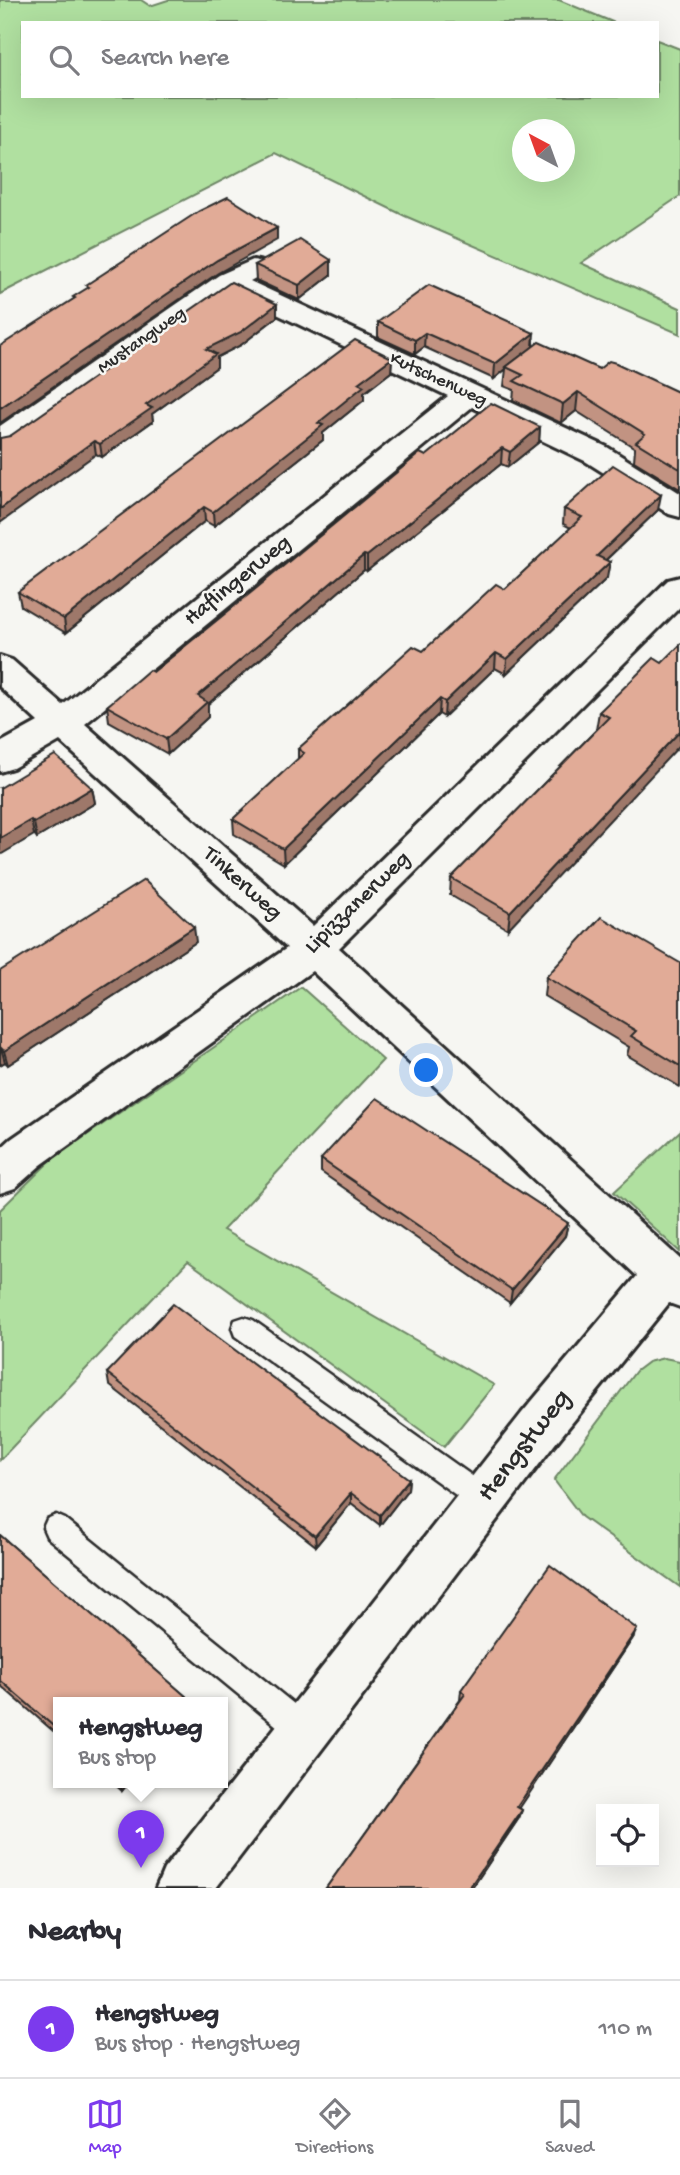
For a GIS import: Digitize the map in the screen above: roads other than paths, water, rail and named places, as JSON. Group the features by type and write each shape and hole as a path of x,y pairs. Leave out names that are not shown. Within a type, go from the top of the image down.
{"street":[{"name":"Mustangweg","path":"0,440 229,281 276,255"},
{"name":"Kutschenweg","path":"229,281 596,454 680,506"},
{"name":"Haflingerweg","path":"0,759 62,724 469,394"},
{"name":"Lipizzanerweg","path":"0,1175 26,1153 314,949 680,589"},
{"name":"Tinkerweg","path":"0,668 314,949 673,1280"},
{"name":"Hengstweg","path":"183,1888 483,1499 673,1280"}],"lane":[{"path":"244,1328 483,1499"},
{"path":"56,1528 305,1731"}],"place":[{"name":"Hengstweg","path":"141,1868"}]}
